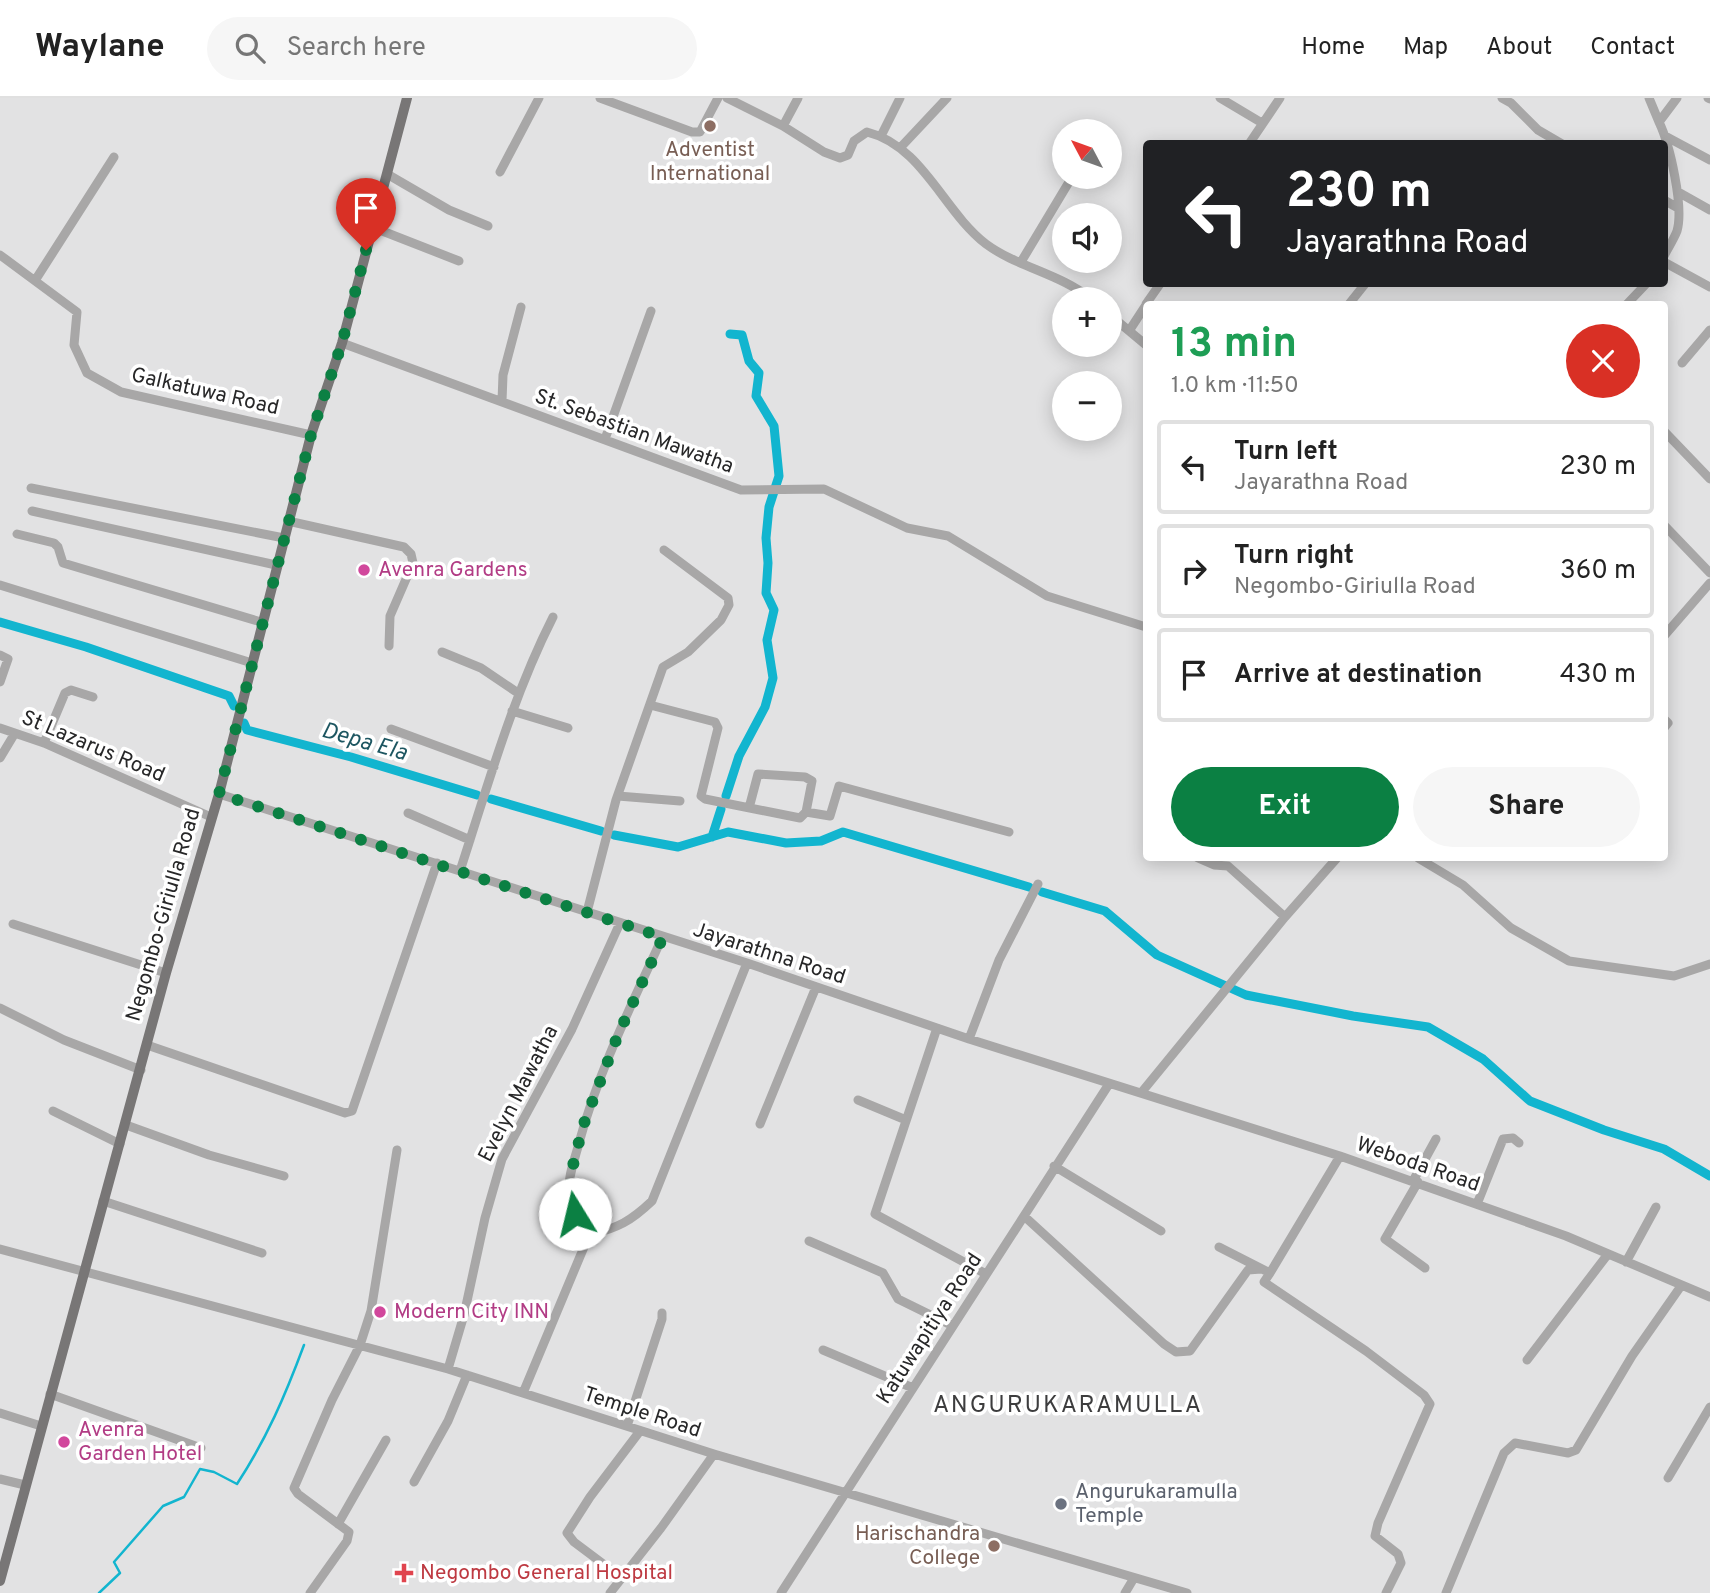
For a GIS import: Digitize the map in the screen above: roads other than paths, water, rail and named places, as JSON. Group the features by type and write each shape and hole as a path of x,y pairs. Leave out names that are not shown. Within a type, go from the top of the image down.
{"main road":[{"name":"Negombo-Giriulla Road","path":"0,1581 3,1554 25,1485 166,973 219,794 311,435 342,343 407,98"}],"street":[{"path":"500,172 539,98"},
{"path":"600,98 692,132 700,132 718,98"},
{"path":"727,98 783,126 824,152 840,158 848,155 855,141 867,132 881,136 913,159 963,224 988,245 1068,287"},
{"path":"783,126 798,98"},
{"path":"881,136 900,98"},
{"path":"900,148 947,98"},
{"path":"1220,98 1262,123"},
{"path":"1251,140 1280,98"},
{"path":"1502,98 1511,103 1538,130 1555,140"},
{"path":"1649,98 1666,140"},
{"path":"1659,122 1676,98"},
{"path":"1665,136 1710,160"},
{"path":"1668,149 1678,192 1677,230 1668,248"},
{"path":"36,279 114,157"},
{"path":"387,174 449,210 488,226"},
{"path":"1021,262 1065,189"},
{"path":"1678,192 1710,210"},
{"path":"1668,202 1678,208"},
{"path":"372,227 459,261"},
{"name":"Galkatuwa Road","path":"0,255 78,312 74,345 87,373 121,391 311,435"},
{"path":"1668,264 1710,288"},
{"path":"1351,301 1363,287"},
{"path":"1630,301 1643,287"},
{"path":"502,401 503,375 521,307"},
{"path":"1129,331 1143,310"},
{"path":"605,439 651,311"},
{"path":"1122,325 1143,343"},
{"path":"1682,363 1710,330"},
{"name":"St. Sebastian Mawatha","path":"342,343 741,490 824,489 907,528 948,536 1047,596 1143,626"},
{"path":"1668,435 1710,480"},
{"path":"31,488 284,538"},
{"path":"32,511 276,565"},
{"path":"288,521 404,547 411,554 413,563 390,617 389,646"},
{"path":"1668,529 1710,573"},
{"path":"17,534 54,543 58,547 63,564 261,622"},
{"path":"587,912 618,796 663,667 688,652 721,620 729,605 728,598 664,550"},
{"path":"1668,631 1710,583"},
{"path":"1,584 252,663"},
{"path":"460,871 518,693 553,617"},
{"path":"442,652 481,668 518,693"},
{"path":"0,655 8,659 0,682"},
{"path":"44,743 65,693 71,690 93,697"},
{"path":"650,705 715,722 718,727 701,796 705,799 749,808 800,818 806,811 812,780 806,777 758,774 749,808"},
{"path":"512,711 568,727"},
{"name":"St Lazarus Road","path":"0,727 44,743 211,817"},
{"path":"391,729 494,767"},
{"path":"0,758 15,733"},
{"path":"806,811 830,816 839,786 1009,832"},
{"name":"Jayarathna Road","path":"219,794 747,963 969,1039 1109,1083"},
{"path":"618,796 680,801"},
{"path":"408,813 470,840"},
{"path":"1205,861 1228,866 1285,917"},
{"path":"1141,1093 1334,861"},
{"path":"1423,861 1463,885 1511,928 1569,961 1674,976 1710,964"},
{"path":"148,1045 345,1113 352,1111 437,863"},
{"path":"969,1039 999,960 1038,884"},
{"name":"Evelyn Mawatha","path":"448,1369 502,1159 572,1029 620,923"},
{"path":"13,925 166,973"},
{"path":"589,1235 575,1214 569,1193 570,1177 583,1126 618,1035 663,937"},
{"path":"589,1235 614,1229 634,1218 652,1200 747,963"},
{"path":"760,1124 816,987"},
{"path":"0,1008 64,1040 141,1070"},
{"path":"937,1028 875,1214 986,1275"},
{"name":"Weboda Road","path":"1109,1083 1340,1156 1477,1204 1566,1236 1710,1297"},
{"name":"Katuwapitiya Road","path":"781,1593 1109,1083"},
{"path":"858,1100 906,1121"},
{"path":"53,1111 120,1144"},
{"path":"126,1125 209,1155 284,1176"},
{"path":"1477,1204 1503,1139 1513,1138 1519,1143"},
{"path":"1425,1268 1385,1239 1436,1139"},
{"path":"310,1593 349,1536 349,1532 298,1494 294,1488 332,1400 360,1345 371,1311 397,1150"},
{"path":"1340,1156 1266,1271 1264,1282 1366,1351 1424,1395 1430,1404 1375,1536 1398,1554 1401,1563 1386,1593"},
{"path":"1054,1166 1161,1231"},
{"path":"103,1201 262,1253"},
{"path":"1626,1262 1656,1207"},
{"path":"1024,1216 1176,1352 1190,1351 1248,1270 1266,1271"},
{"path":"523,1393 589,1235"},
{"path":"809,1241 883,1273 898,1299 953,1326"},
{"path":"1219,1247 1266,1271"},
{"name":"Temple Road","path":"0,1249 448,1369 713,1454 1187,1593"},
{"path":"1527,1360 1608,1254"},
{"path":"1446,1593 1504,1453 1515,1443 1568,1453 1576,1450 1632,1356 1681,1286"},
{"path":"627,1426 663,1319 662,1313"},
{"path":"823,1350 913,1388"},
{"path":"414,1482 448,1421 467,1375"},
{"path":"50,1394 201,1448"},
{"path":"1668,1478 1710,1407"},
{"path":"0,1413 41,1426"},
{"path":"622,1578 574,1542 567,1533 590,1497 640,1431"},
{"path":"338,1524 386,1440"},
{"path":"610,1593 713,1454"},
{"path":"0,1479 25,1485"},
{"path":"1125,1593 1134,1577"}],"waterway":[{"path":"726,796 739,756 765,707 773,678 767,640 774,610 766,593 766,538 769,507 779,476 774,426 756,396 759,373 749,361 742,335 730,334"},
{"path":"0,622 86,647 229,696 234,706"},
{"name":"Depa Ela","path":"244,723 247,730 351,757 477,795"},
{"path":"491,799 601,831"},
{"path":"712,837 721,809"},
{"path":"614,835 678,847 728,832 786,843 821,841 843,832 1029,887"},
{"path":"1042,892 1105,911 1157,955 1246,995 1353,1016 1428,1027 1483,1059 1530,1101 1604,1130 1664,1149 1710,1176"},
{"path":"99,1593 120,1573 114,1562 163,1506 184,1497 200,1469 214,1472 237,1484 275,1416 304,1345"}],"place":[{"name":"Adventist International","path":"710,126"},
{"name":"Avenra Gardens","path":"364,570"},
{"name":"Modern City INN","path":"380,1312"},
{"name":"Avenra Garden Hotel","path":"64,1442"},
{"name":"Angurukaramulla Temple","path":"1061,1504"},
{"name":"Harischandra College","path":"994,1546"},
{"name":"Negombo General Hospital","path":"404,1573"}],"district":[{"name":"ANGURUKARAMULLA","path":"1068,1406"}]}
